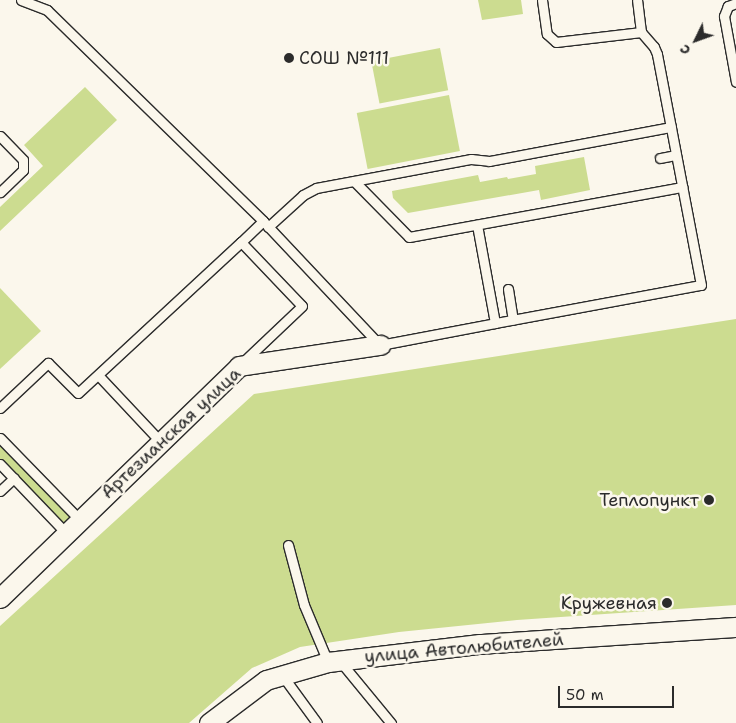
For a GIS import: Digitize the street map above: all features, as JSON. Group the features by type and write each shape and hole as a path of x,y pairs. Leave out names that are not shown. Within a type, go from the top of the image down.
{"street":[{"name":"Артезианская улица","path":"0,598 160,440 239,366 380,345"},
{"name":"улица Автолюбителей","path":"209,723 266,680 334,661 480,644 736,627"}],"lane":[{"path":"21,0 47,10 266,224 380,345 701,285 657,54 654,47 641,32 637,0"},
{"path":"542,0 547,34 556,42 641,32"},
{"path":"736,3 728,6 724,16 736,82"},
{"path":"0,408 48,363 78,393 241,242 309,190 471,159 489,161 671,127"},
{"path":"0,136 23,160 23,170 0,192"},
{"path":"660,158 676,155"},
{"path":"354,181 409,237 682,187"},
{"path":"477,225 495,324"},
{"path":"239,366 302,306 241,242"},
{"path":"508,289 513,320"},
{"path":"98,375 160,440"},
{"path":"0,438 73,526"},
{"path":"0,464 14,478 73,526"},
{"path":"0,491 14,478"},
{"path":"288,545 304,605 334,661 391,723"},
{"path":"282,675 317,723"}],"green space":[{"path":"478,0 521,0 523,14 482,20"},
{"path":"440,48 448,90 379,104 371,61"},
{"path":"85,87 117,120 0,231 0,207 43,166 24,145"},
{"path":"449,95 460,151 368,169 357,113"},
{"path":"584,157 590,190 541,200 539,190 408,213 393,198 392,191 478,175 480,182 507,177 508,179 536,174 535,166"},
{"path":"0,288 41,331 0,369"},
{"path":"736,319 736,605 517,620 399,632 300,647 252,668 189,723 0,723 0,626 254,394"},
{"path":"0,445 70,518 62,525 0,461"}],"place":[{"name":"СОШ №111","path":"289,58"},
{"name":"Теплопункт","path":"709,500"},
{"name":"Кружевная","path":"667,603"}]}
